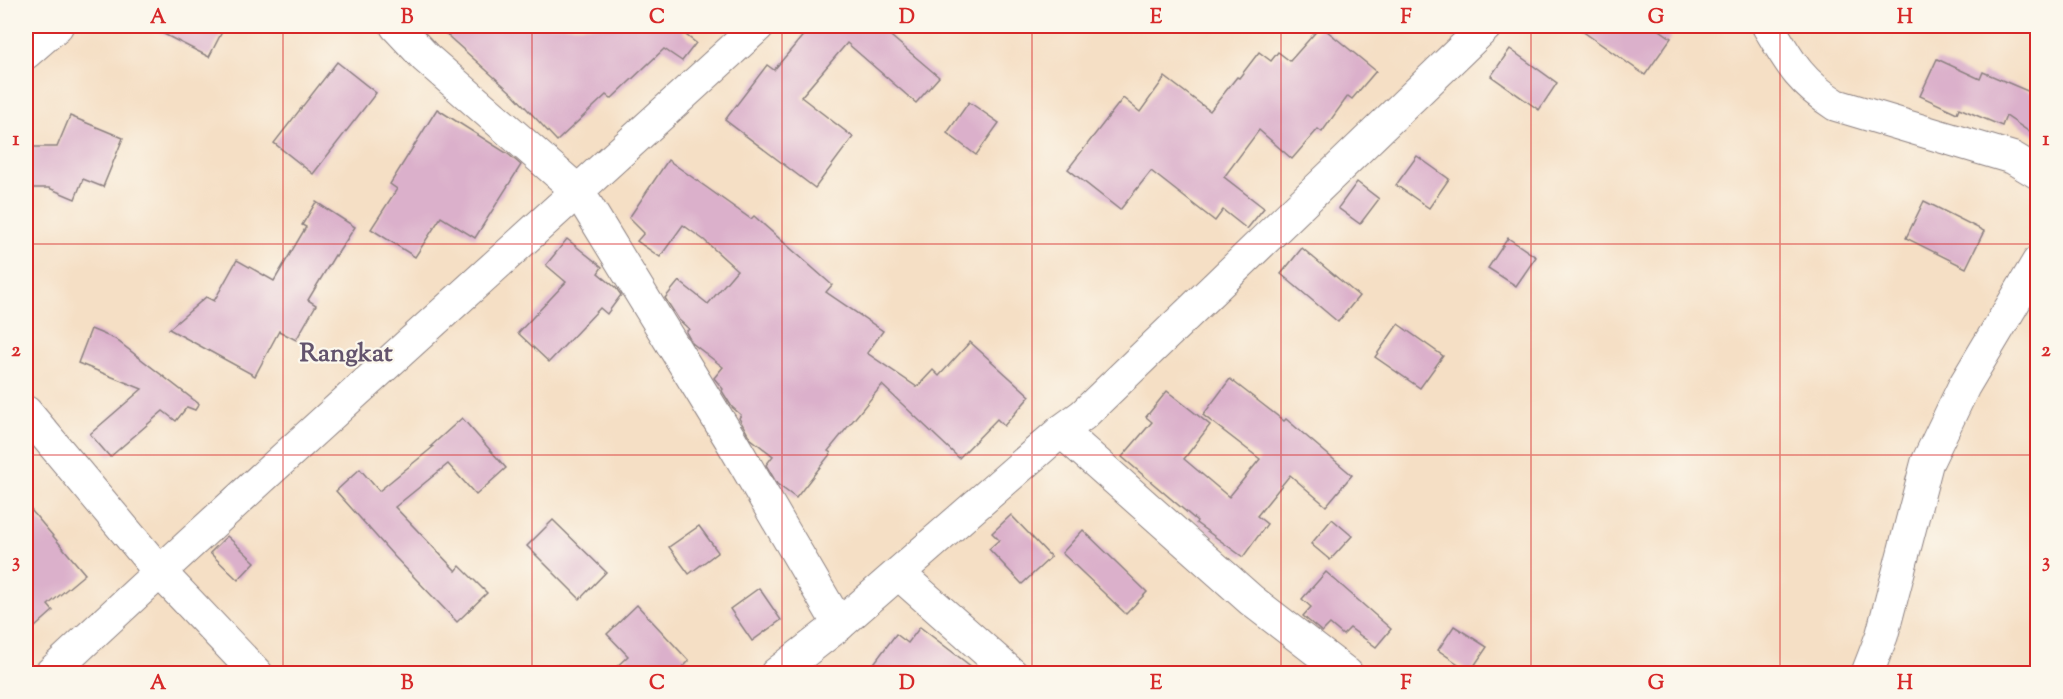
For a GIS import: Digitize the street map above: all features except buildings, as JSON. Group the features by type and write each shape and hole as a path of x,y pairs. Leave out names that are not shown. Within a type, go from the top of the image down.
{"street":[{"path":"26,53 57,26"},
{"path":"396,26 426,58 579,191 729,437 839,625"},
{"path":"50,674 159,571 758,26"},
{"path":"776,674 839,625 1061,431 1083,415 1486,26"},
{"path":"1768,26 1795,70 1814,91 1836,105 2013,158 2037,174"},
{"path":"1867,674 1882,636 1927,463 1964,386 2037,262"},
{"path":"26,412 159,571 257,674"},
{"path":"1061,431 1251,600 1347,674"},
{"path":"899,574 1012,674"}],"district":[{"name":"Rangkat","path":"346,354"}]}
